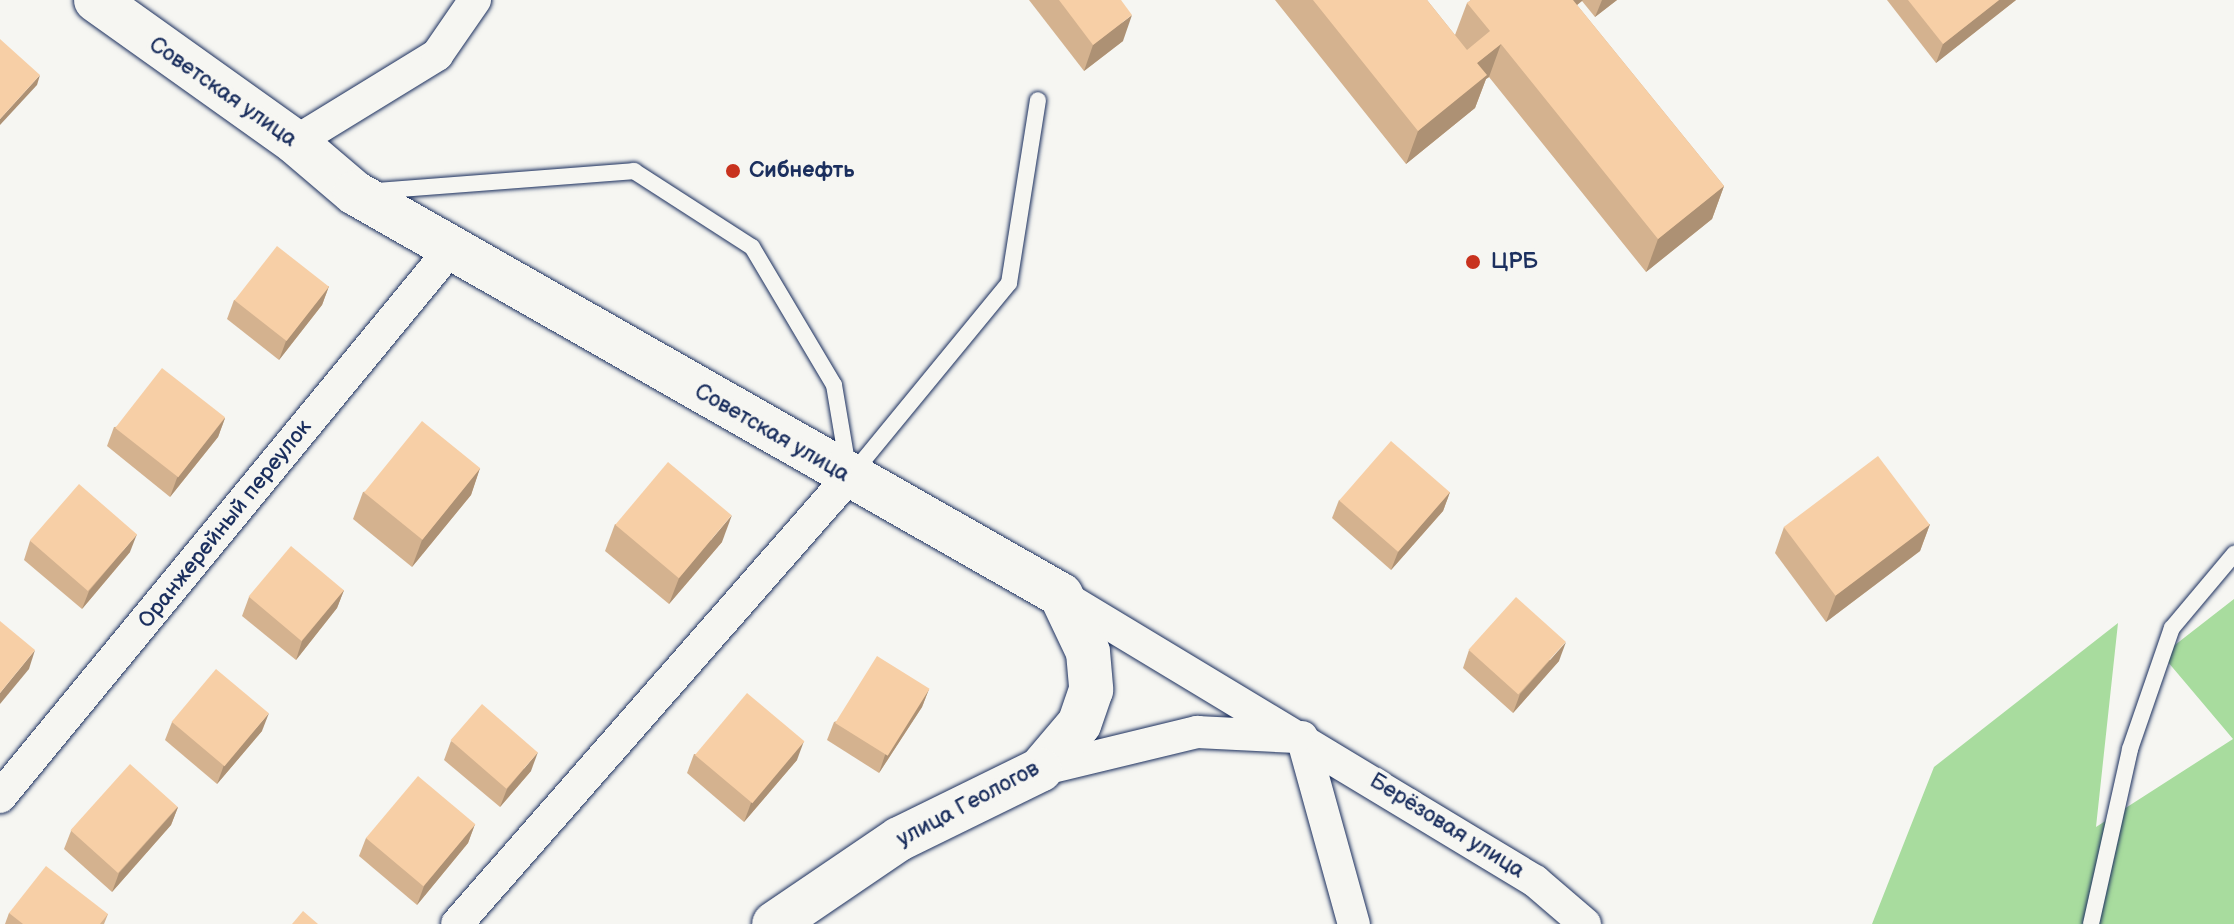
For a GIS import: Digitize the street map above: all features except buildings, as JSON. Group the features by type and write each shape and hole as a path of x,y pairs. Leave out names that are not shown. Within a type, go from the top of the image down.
{"street":[{"name":"Советская улица","path":"96,0 295,142 355,193 450,250 1061,595 1302,737"},
{"path":"295,142 437,55 475,0"},
{"name":"Оранжерейный переулок","path":"0,797 450,250"},
{"path":"457,924 849,477"},
{"name":"улица Геологов","path":"774,924 899,839 1040,770 1079,724 1091,690 1088,652 1061,595"},
{"path":"1040,770 1197,732 1302,737 1354,924"},
{"name":"Берёзовая улица","path":"1302,737 1535,881 1585,924"}],"lane":[{"path":"849,477 1009,283 1038,100"},
{"path":"355,193 634,171 752,247 834,385 849,477"},
{"path":"2091,924 2130,749 2172,628 2234,554"}],"green space":[{"path":"2234,599 2234,924 1872,924 1934,767 2118,623 2096,827 2233,739 2162,655"}],"place":[{"name":"Сибнефть","path":"733,171"},
{"name":"ЦРБ","path":"1473,262"}]}
